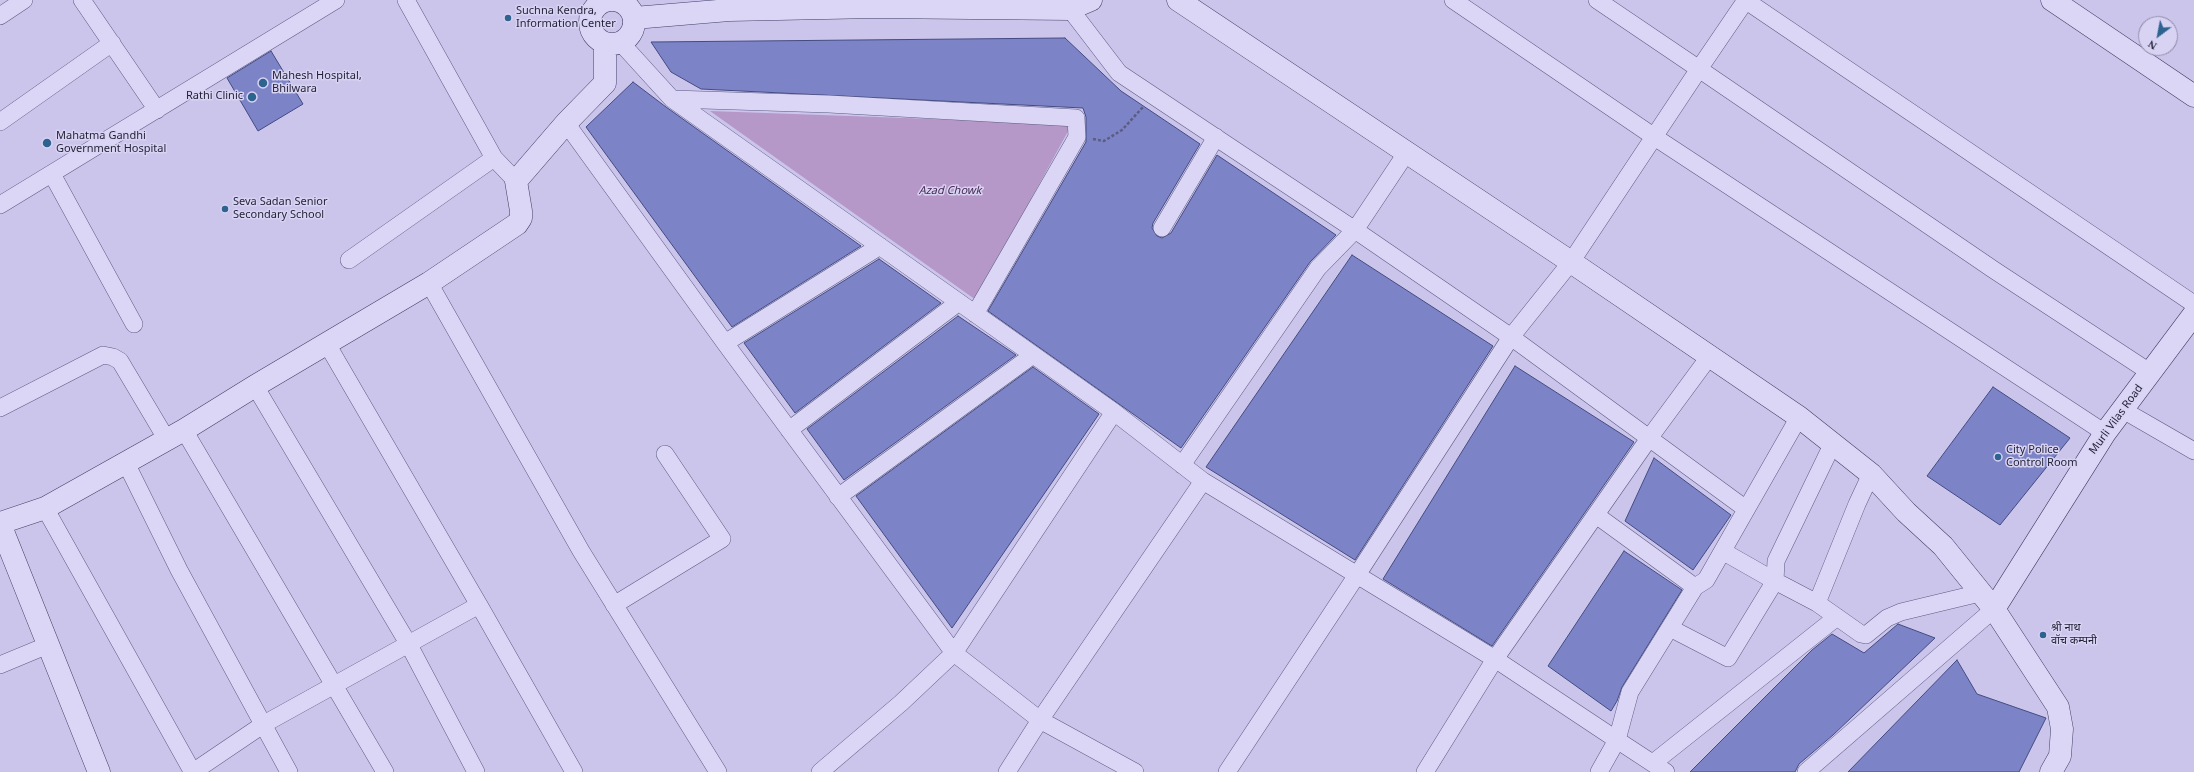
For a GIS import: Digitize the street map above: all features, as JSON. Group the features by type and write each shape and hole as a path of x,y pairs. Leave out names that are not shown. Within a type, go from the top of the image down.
{"street":[{"path":"0,16 24,0"},
{"path":"82,0 157,110"},
{"path":"0,205 336,0"},
{"path":"99,772 0,524 45,508 176,435 255,386 429,283 517,224 521,218 516,181 494,158 406,0"},
{"path":"613,43 632,33 634,18 627,6 616,0 594,3 589,24 594,36 613,43 672,99 1114,412 1203,481 1495,659 1660,768 1837,617"},
{"path":"634,18 727,5 1070,9 1091,0"},
{"path":"1178,0 1571,262 1709,358 1799,418 1871,474 1906,512 1943,546 1994,610 2058,707 2062,729 2060,756 2051,772"},
{"path":"1453,0 1653,136 2105,434"},
{"path":"1597,0 1994,270 2151,373"},
{"path":"1227,772 1511,337 1571,262 1653,136 1746,0 2194,304"},
{"path":"2052,0 2194,96"},
{"path":"1070,9 1119,73 1355,230 1511,337 1650,437 1746,509"},
{"path":"0,122 112,43"},
{"path":"516,181 566,123 605,83 613,43"},
{"path":"672,99 829,104 1076,118 1076,137 975,314"},
{"path":"566,123 725,343 954,653 1040,720 1136,772"},
{"path":"1162,228 1216,137"},
{"path":"1182,465 1318,268 1355,230 1407,152"},
{"path":"349,260 494,158"},
{"path":"52,174 134,324"},
{"path":"725,343 880,246"},
{"path":"429,283 581,551 718,772"},
{"path":"789,430 959,302"},
{"name":"Murli Vilas Road","path":"1994,610 2105,434 2194,314"},
{"path":"327,344 574,772"},
{"path":"0,408 103,355 113,357 120,361 176,435 335,686 385,772"},
{"path":"838,497 1034,355"},
{"path":"1425,772 1495,659 1650,437 1709,358"},
{"path":"255,386 409,645 476,772"},
{"path":"2123,410 2194,451"},
{"path":"820,772 901,703 954,653 1114,412"},
{"path":"1599,772 1617,740 1630,692 1695,587 1706,580 1724,552 1746,509 1799,418"},
{"path":"1670,628 1728,658 1775,582 1776,561 1833,443"},
{"path":"614,605 722,539 665,454"},
{"path":"126,463 179,570 289,772"},
{"path":"1817,602 1856,504 1871,474"},
{"path":"1007,772 1040,720 1203,481"},
{"path":"45,508 192,772 264,724 479,605"},
{"path":"1596,515 1695,587"},
{"path":"1724,552 1775,582 1817,602 1861,634 1866,635 1887,618 1901,612 1980,593"},
{"path":"1806,772 1994,610"},
{"path":"0,664 48,645"}],"path":[{"path":"1076,137 1104,141 1122,130 1152,95"}],"green space":[{"name":"Azad Chowk","path":"710,111 1072,124 976,300"}],"building":[{"path":"1065,38 1121,91 1200,144 1153,223 1152,228 1157,236 1162,238 1171,233 1217,155 1336,235 1310,262 1181,448 988,311 1086,142 1086,117 1083,108 701,89 671,72 651,42"},
{"path":"271,51 303,104 258,131 227,78"},
{"path":"633,82 861,246 732,327 586,127"},
{"path":"1352,255 1493,346 1355,560 1206,467"},
{"path":"879,259 941,303 795,413 744,343"},
{"path":"958,316 1016,355 844,480 807,429"},
{"path":"1515,366 1634,442 1492,646 1383,579"},
{"path":"1033,367 1099,414 952,628 856,496"},
{"name":"City Police Control Room","path":"1993,387 2070,438 2000,525 1927,476"},
{"path":"1654,458 1731,515 1693,570 1625,521"},
{"path":"1624,551 1682,590 1622,687 1617,701 1611,711 1548,666"},
{"path":"1898,624 1935,638 1833,735 1799,764 1795,772 1690,772 1812,650 1832,634 1864,653"},
{"path":"1957,660 1977,694 2046,718 2019,772 1848,772"}],"place":[{"name":"Suchna Kendra, Information Center","path":"508,18"},
{"name":"Mahesh Hospital, Bhilwara","path":"263,83"},
{"name":"Rathi Clinic","path":"252,97"},
{"name":"Mahatma Gandhi Government Hospital","path":"47,143"},
{"name":"Seva Sadan Senior Secondary School","path":"225,209"},
{"name":"City Police Control Room","path":"1998,457"},
{"name":"श्री नाथ वॉच कम्पनी","path":"2043,635"}]}
